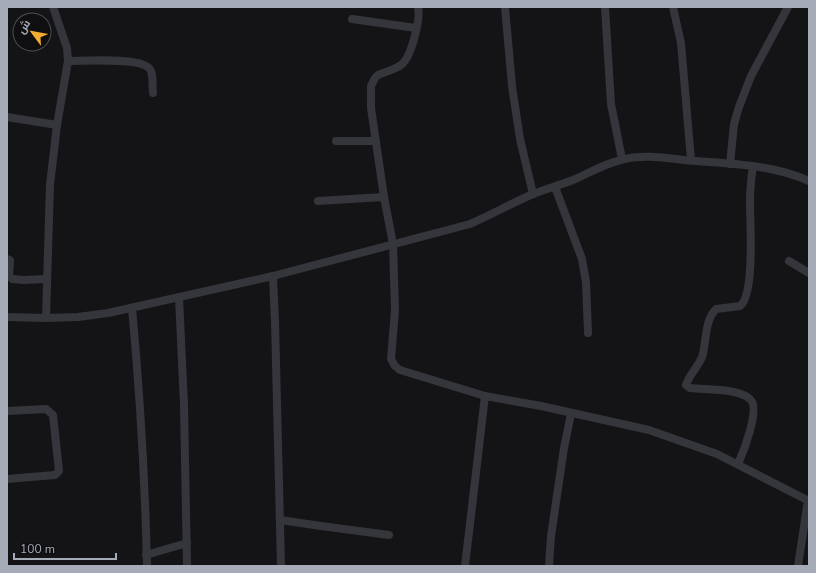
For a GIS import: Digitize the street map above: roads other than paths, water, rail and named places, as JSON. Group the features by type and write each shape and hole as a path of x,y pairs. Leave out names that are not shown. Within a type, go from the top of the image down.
{"street":[{"path":"46,318 49,205 57,125 68,61 67,48 53,7"},
{"path":"418,7 419,15 412,47 405,62 397,68 378,75 373,82 371,108 384,197 393,244 395,310 391,346 392,363 400,370 485,396 541,406 570,414 649,430 717,454 738,464 808,501 798,566"},
{"path":"504,7 512,86 520,139 533,194"},
{"path":"606,7 611,104 622,159"},
{"path":"673,7 681,43 691,160"},
{"path":"730,164 734,124 739,107 751,76 788,7"},
{"path":"352,19 416,28"},
{"path":"68,61 125,62 146,66 151,72 153,93"},
{"path":"7,117 57,125"},
{"path":"336,141 375,141"},
{"path":"7,318 78,317 108,313 273,276 470,224 533,194 555,187 606,164 622,159 640,157 753,166 781,170 809,181"},
{"path":"738,464 750,435 752,402 745,396 730,391 690,388 686,385 701,358 709,322 716,309 740,306 745,301 751,258 750,204 753,166"},
{"path":"555,187 582,259 586,282 588,333"},
{"path":"318,201 384,197"},
{"path":"7,259 10,260 10,276 12,279 48,279"},
{"path":"789,261 809,273"},
{"path":"273,276 282,566"},
{"path":"179,297 184,405 187,566"},
{"path":"132,308 140,405 147,566"},
{"path":"465,566 485,396"},
{"path":"7,411 43,409 50,411 53,414 59,471 55,475 7,479"},
{"path":"549,566 551,536 570,414"},
{"path":"280,520 390,535"},
{"path":"146,555 187,543"}]}
